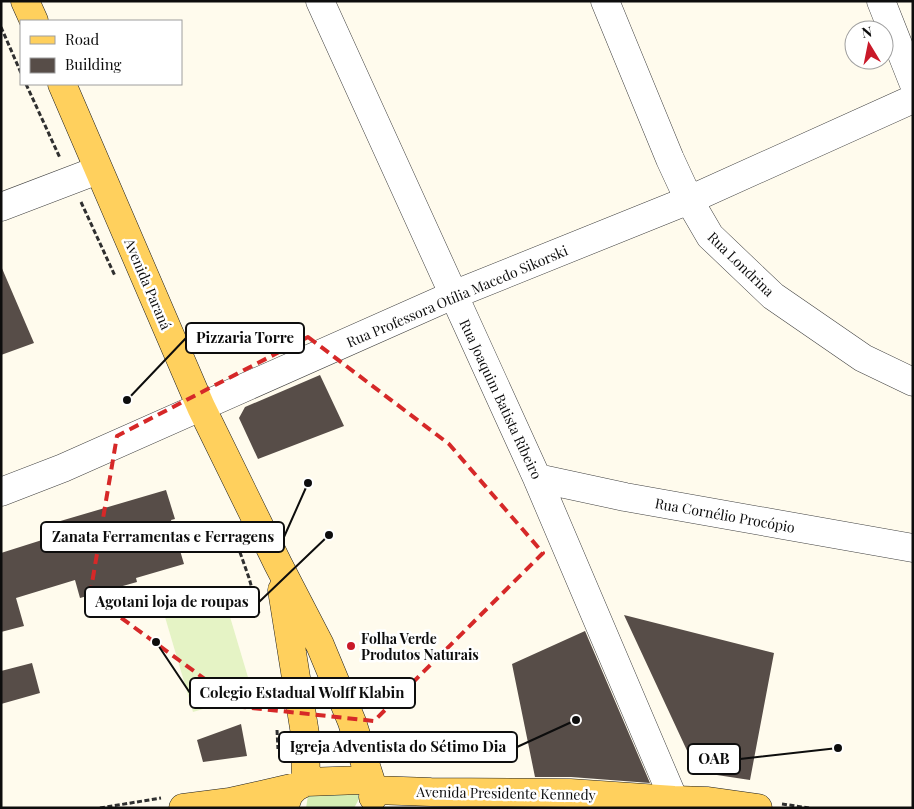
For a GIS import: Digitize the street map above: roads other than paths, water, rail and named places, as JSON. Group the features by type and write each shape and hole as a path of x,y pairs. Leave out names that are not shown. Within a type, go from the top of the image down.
{"main road":[{"path":"25,1 34,20"},
{"name":"Avenida Paraná","path":"62,85 201,407 320,645 352,722 372,793"},
{"name":"Avenida Paraná","path":"278,564 305,734 296,792"},
{"name":"Avenida Presidente Kennedy","path":"296,792 361,780 372,793 570,793 725,803 758,808"},
{"path":"183,808 296,792"}],"street":[{"name":"Rua Joaquim Batista Ribeiro","path":"320,1 537,478 674,800"},
{"name":"Rua Londrina","path":"605,1 688,200 710,236 773,296 863,358 913,382"},
{"path":"881,1 913,82"},
{"name":"Rua Professora Otília Macedo Sikorski","path":"1,492 62,468 453,295 688,200 913,99"},
{"path":"1,207 98,170"},
{"name":"Rua Cornélio Procópio","path":"537,478 625,497 913,548"}],"place":[{"name":"Pizzaria Torre","path":"127,400"},
{"name":"Zanata Ferramentas e Ferragens","path":"308,483"},
{"name":"Agotani loja de roupas","path":"329,535"},
{"name":"Colegio Estadual Wolff Klabin","path":"156,642"},
{"name":"Folha Verde Produtos Naturais","path":"351,646"},
{"name":"Igreja Adventista do Sétimo Dia","path":"576,720"},
{"name":"OAB","path":"838,748"}]}
